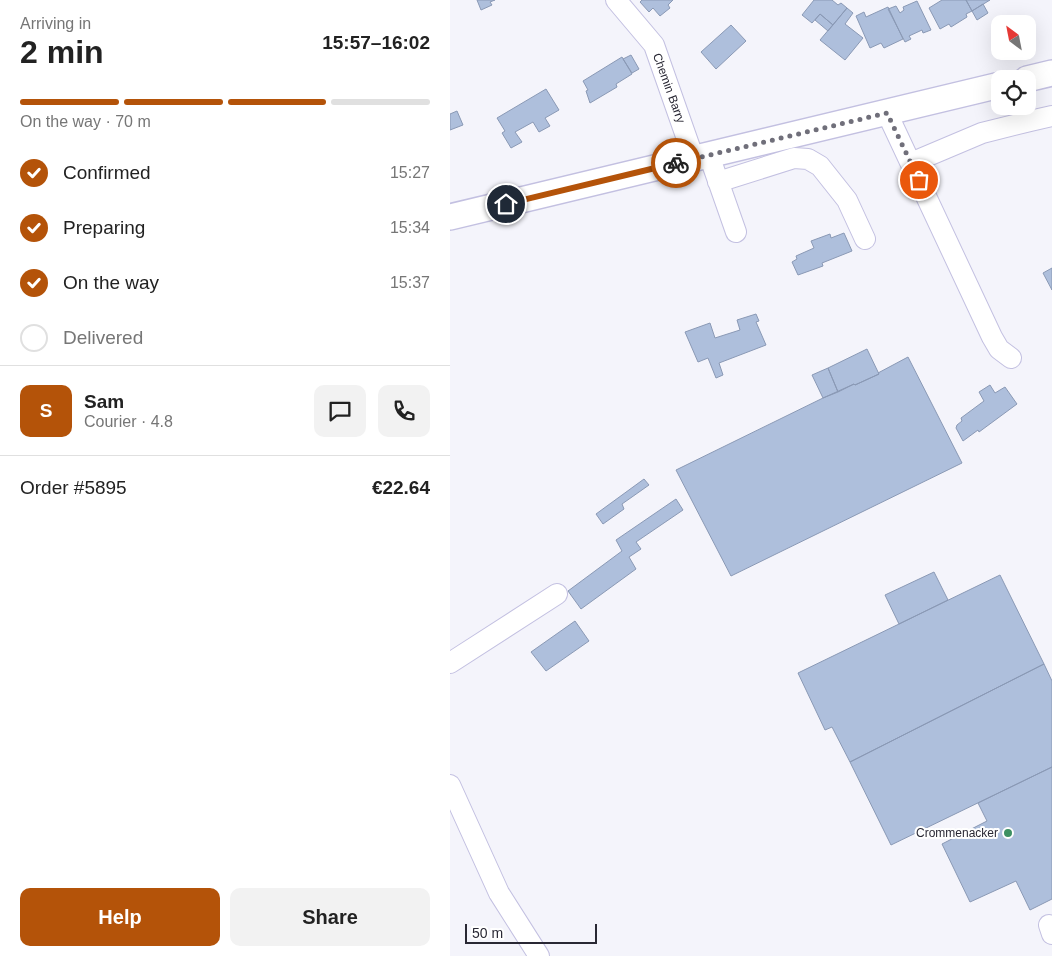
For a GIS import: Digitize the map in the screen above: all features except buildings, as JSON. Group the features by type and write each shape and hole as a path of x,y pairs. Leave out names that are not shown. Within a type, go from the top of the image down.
{"main road":[{"path":"1036,77 1052,73"},
{"path":"450,217 991,87"}],"street":[{"name":"Chemin Barry","path":"616,0 654,45 702,157 718,182 736,232"},
{"path":"887,113 992,338 999,349 1012,358"},
{"path":"911,162 982,133 1052,116"},
{"path":"718,182 794,158 808,159 820,166 847,200 865,239"},
{"path":"450,663 557,594"},
{"path":"450,785 499,892 539,956"}],"way so far":[{"path":"676,163 887,113 919,180"}],"place":[{"name":"Crommenacker","path":"1008,833"}],"route":[{"path":"506,204 676,163"}]}
